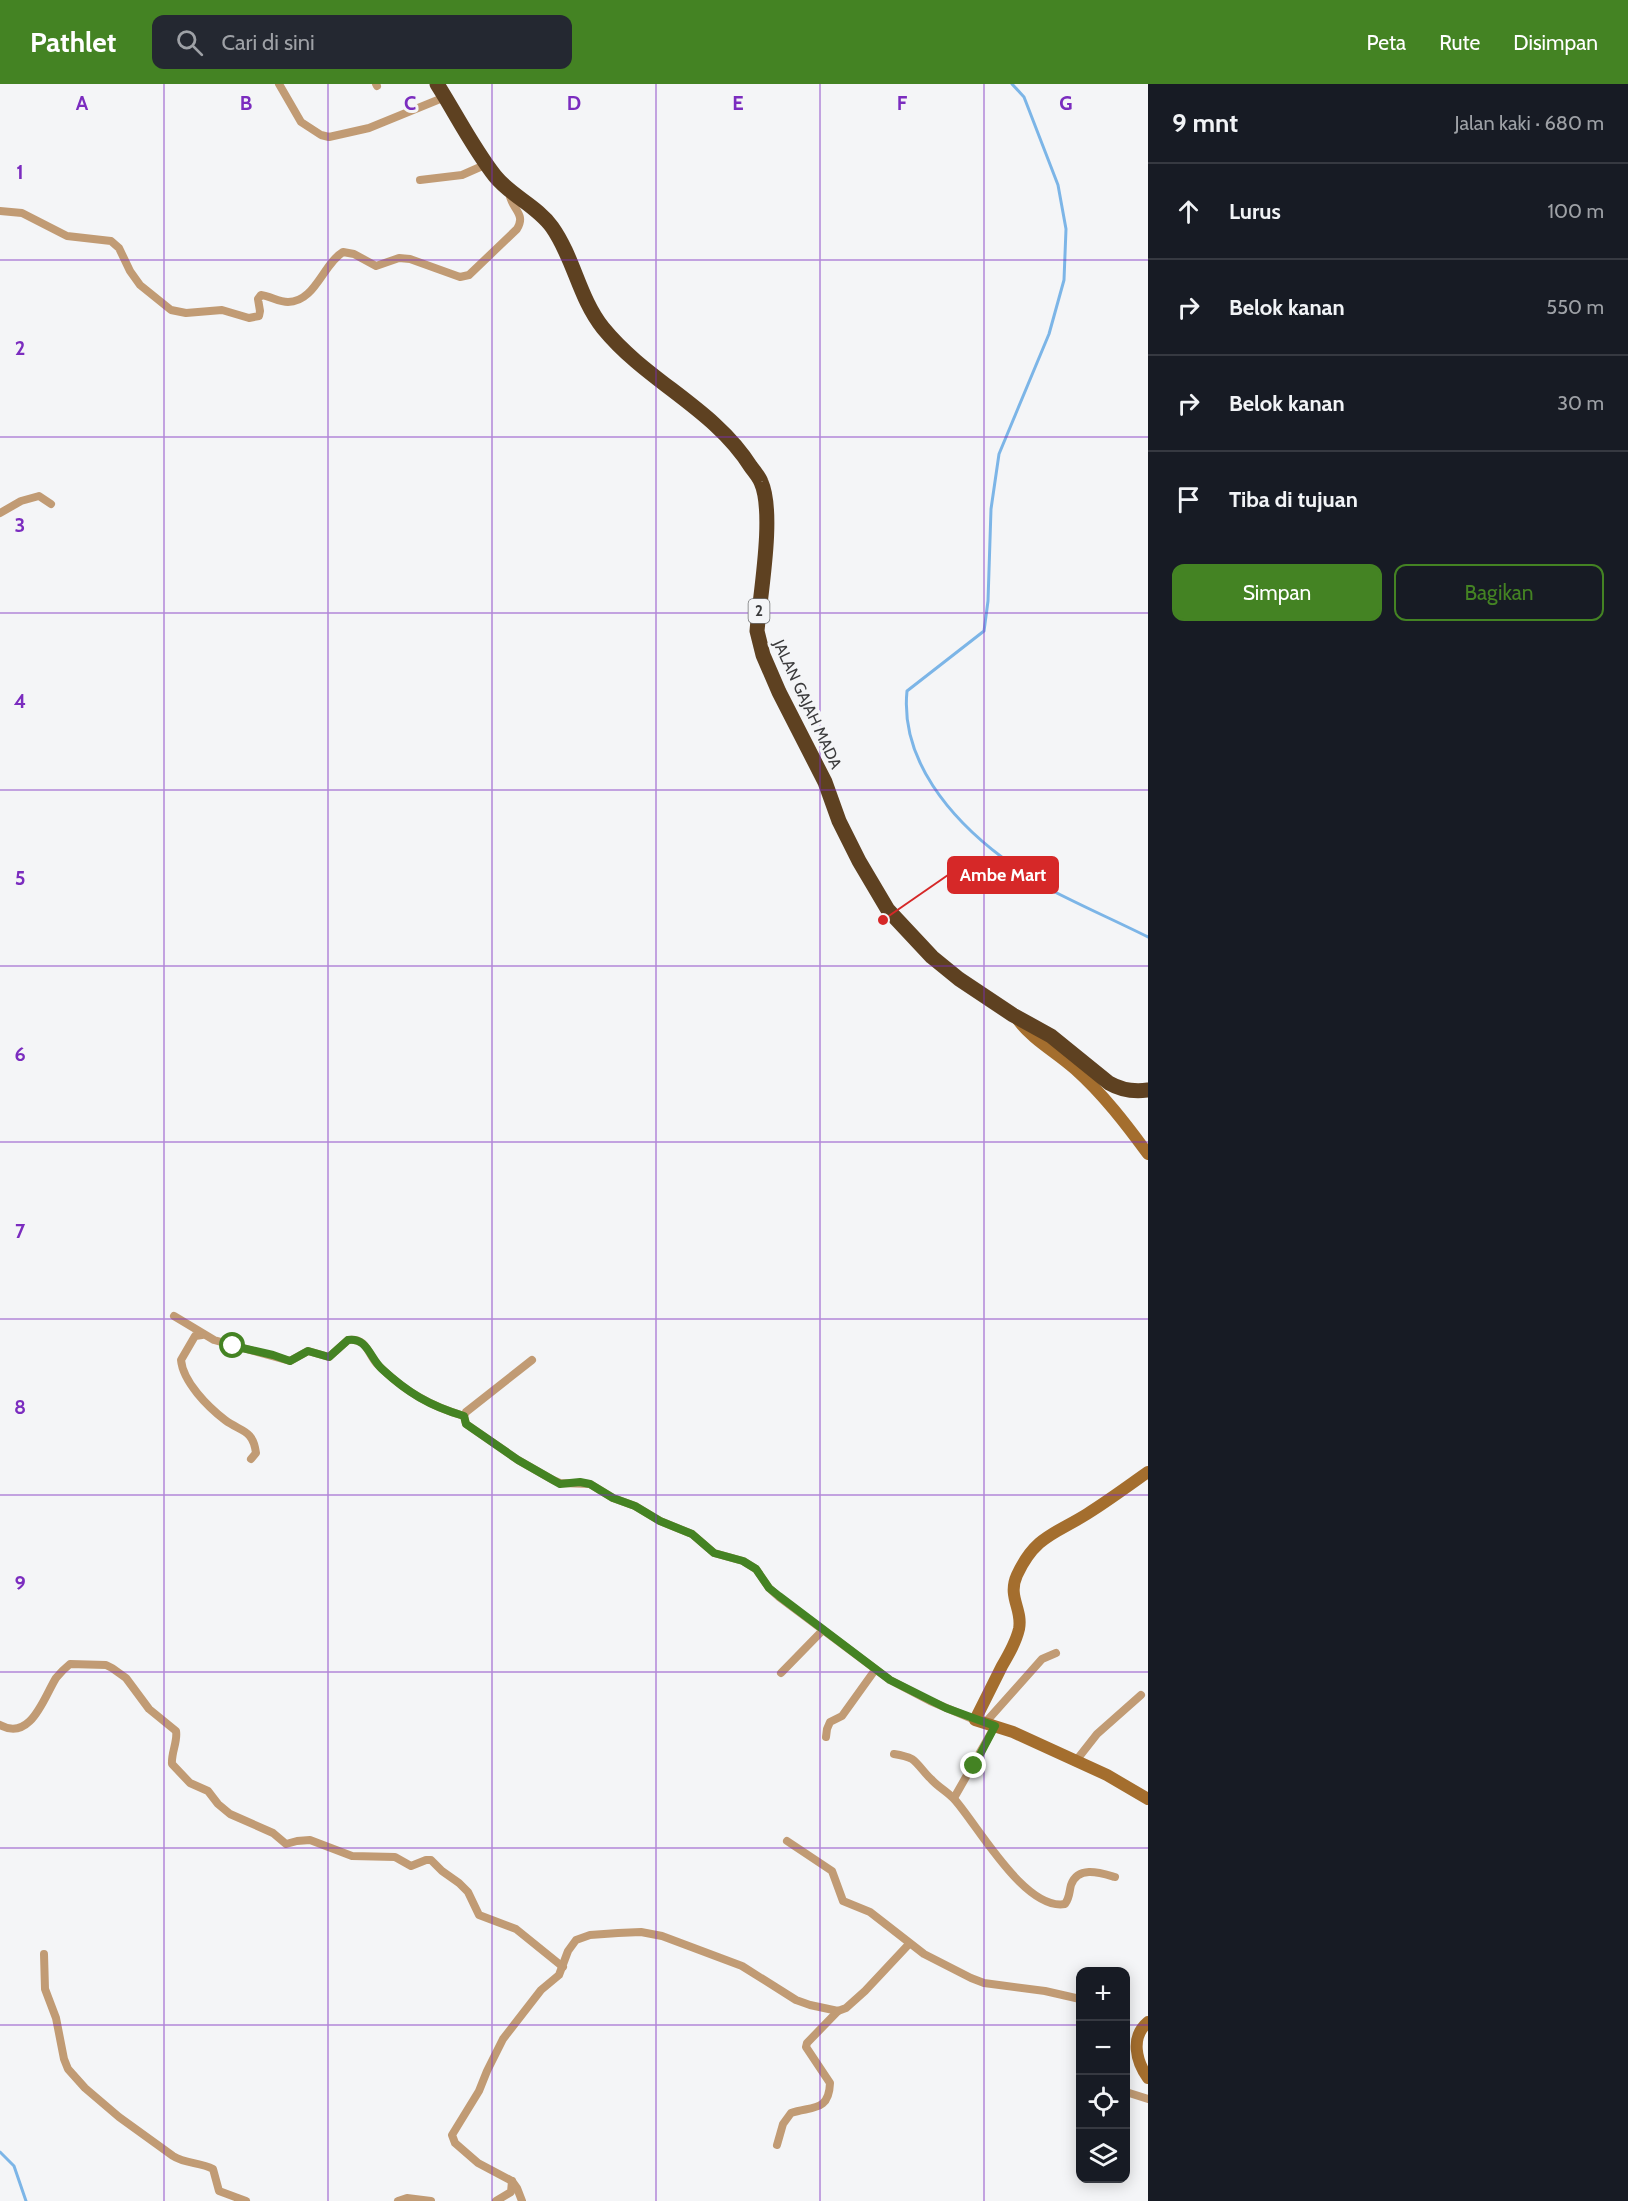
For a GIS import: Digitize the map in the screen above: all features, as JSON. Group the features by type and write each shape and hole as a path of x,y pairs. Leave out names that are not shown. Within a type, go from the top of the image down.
{"highway":[{"name":"JALAN GAJAH MADA","path":"441,90 496,177 540,214 553,229 588,305 603,328 645,371 708,416 741,451 762,482 766,502 766,526 765,562 757,631 759,642 779,692 825,782 859,861 888,910 913,939 959,979 1013,1015 1051,1036 1117,1088 1131,1091 1148,1090"}],"street":[{"path":"279,84 301,122 321,135 329,137 369,128 441,90"},
{"path":"420,180 462,175 487,164"},
{"path":"0,211 22,213 68,236 111,241 119,248 140,285 171,310 186,313 222,310 249,318 259,315 258,299 261,295 285,302 299,300 309,292 331,263 343,252 354,254 376,266 399,258 410,258 460,277 469,275 517,229 521,221 521,216 512,205 509,190"},
{"path":"0,513 32,497 39,496 51,504"},
{"path":"1013,1015 1035,1038 1075,1070 1111,1106 1148,1154"},
{"path":"174,1316 203,1335 248,1351 273,1355 290,1361 308,1351 329,1357 348,1340 359,1341 365,1345 381,1368 427,1403 464,1416"},
{"path":"203,1335 196,1335 181,1360 187,1379 226,1421 246,1431 251,1437 256,1453 251,1459"},
{"path":"464,1416 499,1384 532,1360"},
{"path":"464,1416 466,1424 479,1434 560,1484 580,1482 590,1484 613,1498 635,1506 660,1521 692,1534 714,1553 743,1561 756,1569 769,1588 875,1670 910,1691 985,1723 1013,1732 1075,1762 1107,1774 1148,1799"},
{"path":"954,1798 1017,1636 1020,1621 1014,1602 1013,1587 1020,1568 1036,1545 1046,1536 1088,1513 1148,1472"},
{"path":"781,1673 823,1630"},
{"path":"985,1723 1042,1659 1056,1653"},
{"path":"0,1725 4,1728 17,1728 29,1723 57,1677 70,1664 106,1665 126,1678 149,1708 176,1731 172,1764 180,1770 188,1782 208,1791 230,1814 273,1833 286,1844 310,1840 352,1856 395,1857 411,1866 431,1860 468,1892 479,1915 516,1929 563,1967"},
{"path":"826,1737 830,1722 842,1716 875,1670"},
{"path":"1075,1762 1097,1734 1141,1695"},
{"path":"894,1754 914,1761 935,1784 954,1798 1006,1868 1024,1886 1041,1898 1065,1904 1069,1898 1072,1881 1082,1873 1097,1872 1115,1877"},
{"path":"787,1841 835,1874 843,1900 877,1917 909,1944 950,1968 984,1983 1045,1991 1076,1998"},
{"path":"522,2201 512,2181 478,2163 455,2143 452,2135 475,2098 503,2039 541,1990 559,1975 568,1951 576,1940 590,1935 641,1932 686,1944 742,1966 796,2000 838,2011"},
{"path":"777,2145 783,2124 790,2113 822,2105 828,2098 830,2083 806,2047 807,2043 838,2011 846,2008 856,1999 909,1944"},
{"path":"44,1954 45,1989 60,2031 64,2059 77,2080 119,2117 180,2161 213,2169 219,2191 246,2201"},
{"path":"1148,2022 1139,2033 1137,2043 1138,2059 1148,2078"},
{"path":"1130,2094 1148,2099"},
{"path":"496,2201 511,2192 512,2181"},
{"path":"398,2201 407,2198 431,2201"}],"waterway":[{"path":"1012,84 1024,97 1058,185 1066,229 1064,280 1049,334 999,454 991,509 988,601 984,631 907,691 907,716 912,741 921,764 933,786 965,825 1032,880 1148,937"},
{"path":"0,2152 14,2166 26,2201"}],"place":[{"name":"Ambe Mart","path":"883,920"}],"route":[{"path":"233,1346 290,1361 308,1351 329,1357 348,1340 359,1341 365,1345 376,1362 399,1383 427,1403 464,1416 466,1424 518,1460 560,1484 580,1482 595,1486 613,1498 635,1506 660,1521 692,1534 714,1553 743,1561 756,1569 769,1588 875,1670 930,1701 995,1726 974,1766"}]}
